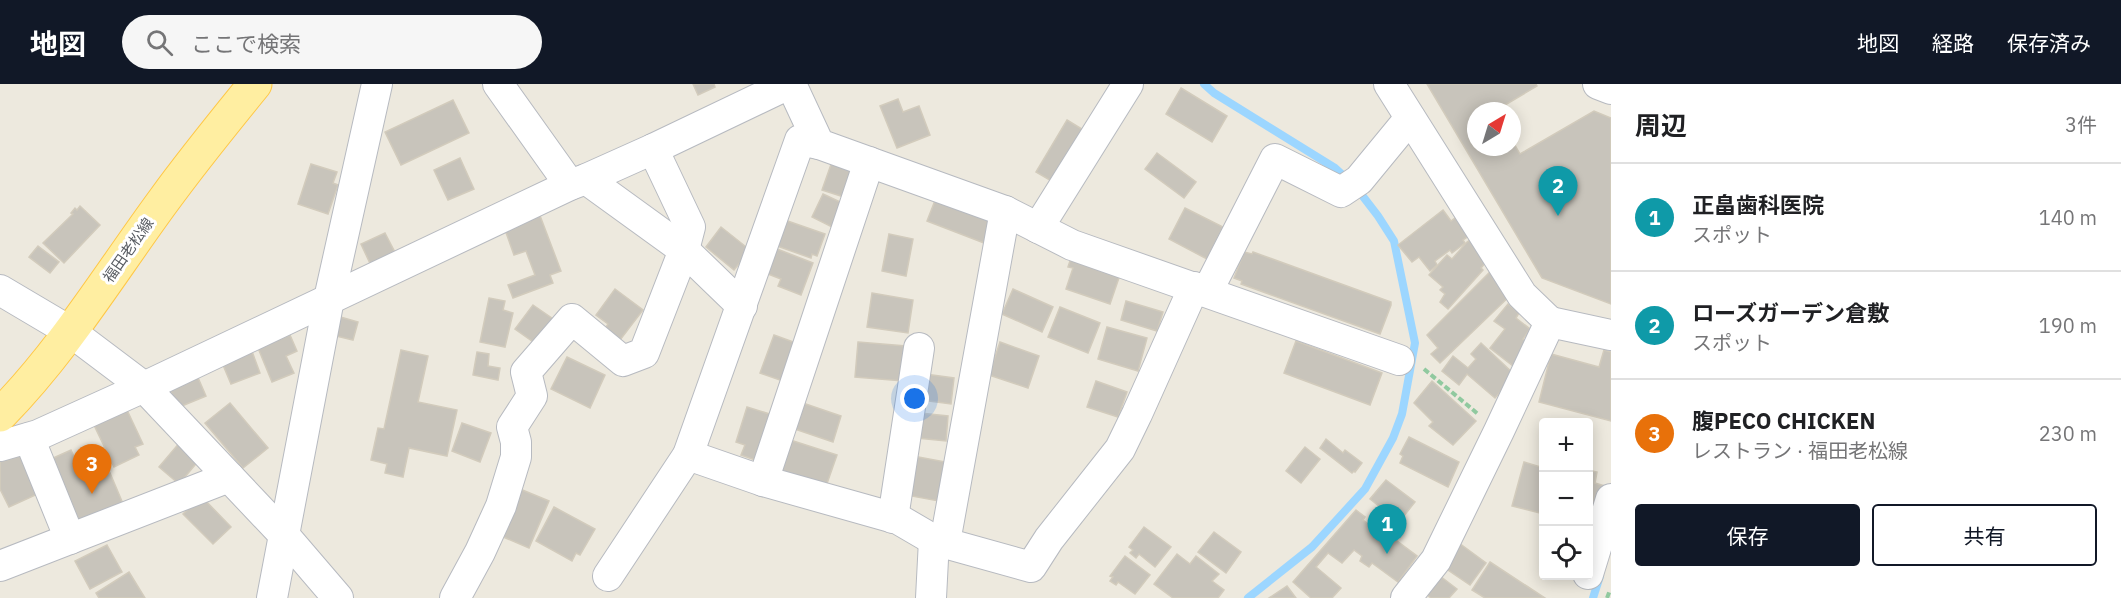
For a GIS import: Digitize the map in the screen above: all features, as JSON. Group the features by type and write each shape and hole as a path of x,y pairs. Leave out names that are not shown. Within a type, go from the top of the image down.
{"main road":[{"name":"福田老松線","path":"0,415 71,332 165,199 255,84"}],"street":[{"path":"272,598 328,299 377,84"},
{"path":"498,84 578,182 684,250 742,306"},
{"path":"0,446 29,438 144,387 790,84 819,144"},
{"path":"1038,228 1128,84"},
{"path":"1389,84 1522,296 1550,322 1611,335"},
{"path":"1598,84 1611,89"},
{"path":"688,455 763,481 893,518 940,541 1031,567 1049,539 1120,449 1200,289 1275,159 1341,192 1352,185 1410,118"},
{"path":"608,576 688,455 800,140 819,144 1005,211 1072,245 1407,361"},
{"path":"455,598 480,552 504,496 516,457 516,442 512,427 532,396 526,372 572,319 623,361 644,353 684,250 690,227 653,149"},
{"path":"763,481 869,162"},
{"path":"932,598 940,541 1005,211"},
{"path":"0,290 71,332 144,387 284,535 338,598"},
{"path":"1407,598 1436,560 1500,431 1550,322"},
{"path":"893,518 919,348"},
{"path":"29,438 70,539"},
{"path":"0,566 229,477"},
{"path":"1593,558 1611,499"},
{"path":"1581,598 1586,580"}],"path":[{"path":"1407,361 1500,431"}],"building":[{"path":"693,84 714,84 715,87 698,95"},
{"path":"1427,84 1536,84 1537,86 1510,102 1467,102 1467,151"},
{"path":"1181,88 1227,116 1212,142 1166,114"},
{"path":"898,99 903,112 919,106 930,135 897,148 880,106"},
{"path":"453,100 469,133 401,165 385,132"},
{"path":"1594,111 1611,118 1611,304 1542,278 1470,156 1521,156 1521,153"},
{"path":"1067,120 1090,134 1060,186 1036,172"},
{"path":"1157,153 1196,182 1184,198 1145,169"},
{"path":"834,156 859,165 847,198 822,190"},
{"path":"460,158 474,189 448,200 434,170"},
{"path":"311,164 337,172 333,183 338,185 328,214 298,204"},
{"path":"823,194 849,206 838,230 812,217"},
{"path":"936,198 993,219 984,243 927,221"},
{"path":"80,206 100,225 64,263 43,243 73,214 71,213 75,208 77,210"},
{"path":"1185,208 1223,227 1207,259 1169,239"},
{"path":"1443,210 1451,221 1455,218 1469,236 1463,240 1465,243 1452,253 1450,250 1435,261 1437,265 1430,271 1419,257 1412,262 1398,245"},
{"path":"539,213 561,271 550,275 553,283 513,298 508,285 535,275 526,251 514,255 504,227"},
{"path":"779,218 825,234 817,256 812,254 811,258 777,246"},
{"path":"721,227 750,250 734,270 706,247"},
{"path":"385,233 399,260 374,272 361,244"},
{"path":"889,234 913,239 906,276 882,271"},
{"path":"1473,238 1487,261 1481,268 1483,270 1448,309 1440,302 1445,294 1440,290 1443,287 1429,275 1447,255 1452,259"},
{"path":"38,246 59,262 50,273 29,257"},
{"path":"772,247 813,263 801,295 778,286 781,279 763,272"},
{"path":"1073,252 1122,269 1110,304 1066,289 1073,268 1068,267"},
{"path":"1244,252 1252,254 1253,252 1391,302 1380,334 1241,284 1242,281 1234,278"},
{"path":"1496,266 1515,291 1440,363 1431,354 1438,348 1427,335"},
{"path":"615,289 643,310 620,340 605,329 608,324 596,315"},
{"path":"1013,289 1053,307 1042,332 1002,314"},
{"path":"872,293 913,300 908,333 867,327"},
{"path":"489,298 505,301 503,310 513,313 505,347 480,342"},
{"path":"1126,301 1163,312 1157,331 1121,320"},
{"path":"1508,304 1519,313 1516,318 1530,329 1523,339 1531,345 1513,366 1490,348 1505,329 1494,321"},
{"path":"533,305 556,321 539,346 515,329"},
{"path":"1060,307 1100,323 1088,353 1048,337"},
{"path":"337,316 358,322 353,340 332,335"},
{"path":"1107,327 1147,338 1138,371 1098,359"},
{"path":"290,335 297,351 286,356 294,373 272,382 258,348"},
{"path":"774,335 796,343 783,381 760,373"},
{"path":"1296,341 1382,373 1370,405 1284,373"},
{"path":"858,342 906,346 903,381 855,377"},
{"path":"1000,342 1039,356 1028,388 989,375"},
{"path":"1481,343 1515,375 1495,398 1467,374 1459,385 1442,371 1453,356 1468,368 1476,359 1471,354"},
{"path":"250,346 260,373 231,384 220,358"},
{"path":"401,350 428,356 418,402 457,410 447,456 409,448 403,477 385,473 387,464 371,460 378,428 384,429"},
{"path":"1604,350 1611,352 1611,421 1539,402 1551,354 1599,367"},
{"path":"477,352 489,354 488,366 500,368 498,380 473,375"},
{"path":"567,357 605,375 590,408 551,389"},
{"path":"196,373 206,396 177,408 168,384"},
{"path":"925,374 954,378 951,404 922,400"},
{"path":"1096,381 1127,392 1118,417 1087,407"},
{"path":"1432,381 1476,421 1453,445 1429,426 1433,422 1414,403"},
{"path":"794,400 841,416 833,442 786,426"},
{"path":"230,403 268,448 243,468 205,423"},
{"path":"747,407 776,416 761,462 741,455 745,445 736,442"},
{"path":"127,410 143,444 135,447 139,455 114,467 94,425"},
{"path":"920,413 948,416 946,441 917,438"},
{"path":"462,423 491,433 480,462 452,451"},
{"path":"1409,437 1459,462 1448,487 1400,463 1403,456 1400,454"},
{"path":"784,438 837,455 824,492 772,475"},
{"path":"1326,439 1343,453 1345,450 1362,463 1355,472 1352,473 1320,448"},
{"path":"181,441 200,459 179,484 159,467"},
{"path":"18,447 40,493 9,507 0,489 0,455"},
{"path":"1305,447 1320,459 1301,483 1286,471"},
{"path":"71,450 86,483 110,473 124,506 78,526 49,460"},
{"path":"913,456 951,463 944,502 906,495"},
{"path":"1524,462 1539,466 1539,513 1512,506"},
{"path":"1593,471 1597,472 1595,483 1605,486 1593,528"},
{"path":"1386,480 1415,502 1399,522 1370,499"},
{"path":"520,489 549,501 529,548 501,536"},
{"path":"201,496 231,527 213,544 183,514"},
{"path":"554,507 595,529 580,555 576,553 572,561 536,541"},
{"path":"1356,510 1365,517 1363,520 1379,532 1381,529 1417,556 1398,582 1372,563 1369,567 1360,561 1362,556 1354,550 1342,563 1328,553 1316,567 1341,588 1332,598 1311,598 1293,582"},
{"path":"1144,527 1171,547 1155,567 1139,554 1136,558 1130,553 1133,550 1129,547"},
{"path":"1214,532 1241,552 1226,573 1198,552"},
{"path":"1459,543 1486,563 1470,585 1445,568"},
{"path":"107,545 122,572 90,589 75,561"},
{"path":"1177,554 1190,564 1196,556 1219,574 1212,581 1224,590 1218,598 1173,598 1154,584"},
{"path":"1125,556 1150,575 1135,594 1118,582 1116,585 1110,581 1113,577 1110,576"},
{"path":"1490,562 1545,598 1485,598 1472,590"},
{"path":"129,572 145,598 99,598 96,593"},
{"path":"1440,576 1457,589 1449,598 1431,598 1426,594"},
{"path":"1287,586 1296,598 1269,598"}],"waterway":[{"path":"1204,84 1214,93 1335,168 1347,179"},
{"path":"1248,598 1312,547 1365,489 1393,438 1402,414 1415,343 1394,241 1358,190"},
{"path":"1593,598 1600,576"}],"place":[{"name":"ローズガーデン倉敷","path":"1558,216"},
{"name":"腹PECO CHICKEN","path":"92,494"},
{"name":"正畠歯科医院","path":"1387,554"}]}
